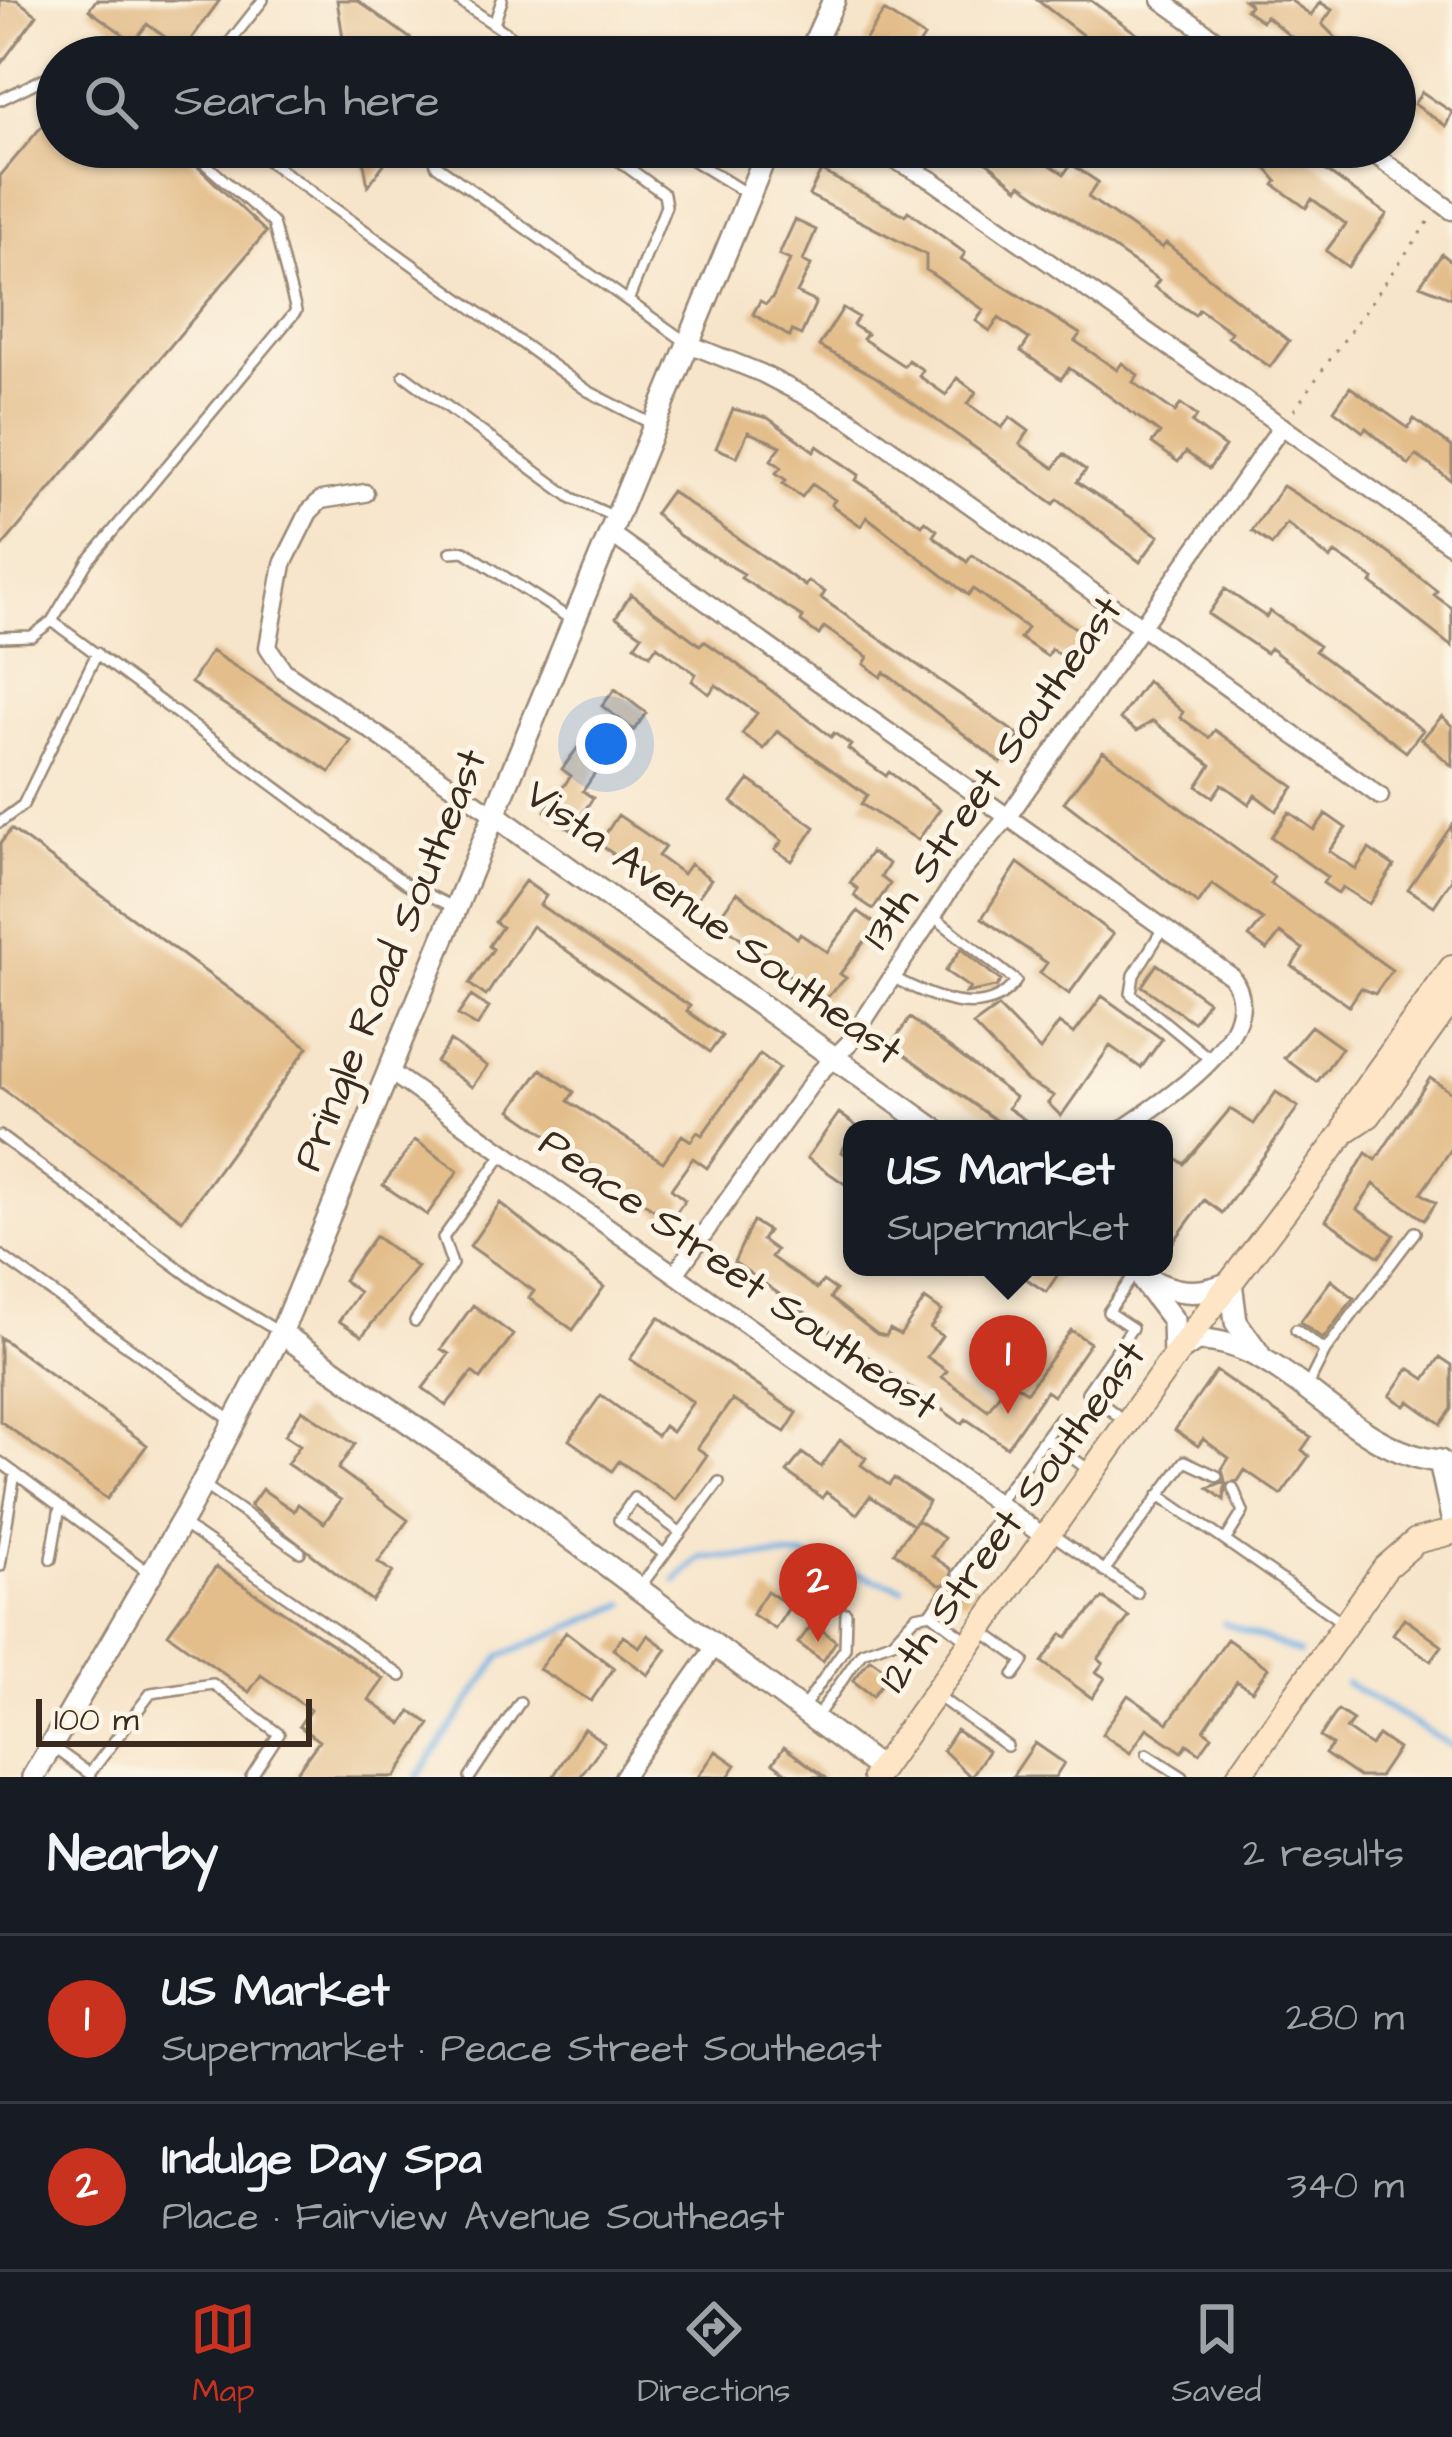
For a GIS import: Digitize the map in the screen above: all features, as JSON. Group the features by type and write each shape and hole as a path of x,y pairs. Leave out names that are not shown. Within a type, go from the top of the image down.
{"main road":[{"name":"12th Street Southeast","path":"883,1774 934,1694 1177,1354 1345,1131 1354,1105 1452,968"},
{"name":"12th Street Southeast","path":"1345,1131 1369,1115 1452,999"},
{"path":"1238,1777 1402,1549 1437,1532 1452,1532"}],"street":[{"path":"818,36 834,0"},
{"path":"1161,0 1211,36"},
{"name":"Pringle Road Southeast","path":"37,1775 236,1424 281,1333 760,168"},
{"path":"909,168 1452,546"},
{"path":"1397,168 1448,201"},
{"path":"689,344 761,373 849,419 1380,796"},
{"name":"13th Street Southeast","path":"674,1274 1007,818 1282,427"},
{"name":"Vista Avenue Southeast","path":"365,493 334,494 309,512 277,579 278,614 268,647 272,658 921,1120"},
{"path":"611,525 1007,818 1164,927 1241,989 1242,1015 1210,1059 1193,1079 1136,1120"},
{"name":"Peace Street Southeast","path":"389,1071 1048,1535"},
{"path":"1137,1276 1173,1320 1177,1354 1196,1340 1216,1341 1267,1364 1402,1455 1446,1458 1452,1518"},
{"path":"1145,1276 1184,1294 1209,1292 1231,1282 1240,1331 1267,1364"},
{"path":"281,1333 639,1588 883,1774"},
{"path":"623,1777 716,1645"}],"lane":[{"path":"234,36 262,0"},
{"path":"458,0 511,36"},
{"path":"494,24 502,0"},
{"path":"0,100 36,82"},
{"path":"0,637 32,636 52,620 88,561 296,311 281,238 273,223 210,168"},
{"path":"278,168 588,391 654,425"},
{"path":"440,168 689,344"},
{"path":"628,301 666,206 664,194 629,168"},
{"path":"705,168 749,195"},
{"path":"404,375 611,525"},
{"path":"451,552 464,551 572,620"},
{"path":"52,620 405,883 455,908"},
{"path":"0,822 23,805 97,653"},
{"path":"892,977 973,1005 992,1004 1016,981 933,916"},
{"path":"1164,927 1134,975 1131,994 1210,1059"},
{"path":"0,1136 207,1289 281,1333"},
{"path":"415,1321 452,1264 443,1238 504,1153"},
{"path":"1305,1392 1324,1351 1415,1232"},
{"path":"0,1256 236,1424"},
{"path":"1128,1423 1087,1392 1132,1328 1108,1312 1129,1276"},
{"path":"1296,1330 1324,1351"},
{"path":"958,1574 1059,1418"},
{"path":"1045,1438 1093,1472"},
{"path":"1104,1571 1185,1461 1217,1476"},
{"path":"0,1462 151,1574"},
{"path":"0,1566 15,1473"},
{"path":"639,1588 719,1482"},
{"path":"202,1484 301,1552"},
{"path":"1225,1541 1243,1512 1233,1488"},
{"path":"1159,1495 1345,1624"},
{"path":"664,1554 619,1520 634,1498 681,1533"},
{"path":"51,1559 60,1507"},
{"path":"181,1523 401,1676"},
{"path":"1048,1535 1137,1594"},
{"path":"931,1613 947,1590"},
{"path":"808,1714 844,1648 846,1613"},
{"path":"808,1714 862,1652 893,1641 916,1616 931,1613 1024,1660 1014,1675"},
{"path":"51,1746 91,1775 151,1693 213,1684 279,1733 251,1777"},
{"path":"934,1694 1007,1746"},
{"path":"470,1777 520,1702"},
{"path":"1147,1754 1183,1777"}],"path":[{"path":"1282,427 1448,201"}],"building":[{"path":"0,0 17,0 37,15 0,65"},
{"path":"96,0 220,0 193,36 164,36 147,24 138,36 126,36 89,10"},
{"path":"337,0 357,0 407,36 343,36"},
{"path":"1037,0 1090,0 1140,36 1084,36"},
{"path":"1244,0 1290,0 1311,15 1320,2 1332,10 1322,24 1334,36 1290,36 1266,16 1262,21 1246,10 1250,5"},
{"path":"884,11 922,36 868,36"},
{"path":"1422,92 1452,112 1446,126 1416,105"},
{"path":"36,133 36,168 199,168 266,232 0,549 0,176"},
{"path":"365,168 381,168 368,186"},
{"path":"994,168 1055,168 1064,174 1068,168 1077,168 1098,182 1088,197 1162,248 1166,243 1289,341 1270,367 1199,309 1195,315 1154,287 1159,280 1021,184 1018,188"},
{"path":"1266,168 1322,168 1387,214 1348,267 1326,251 1346,224 1312,199 1306,208 1274,185 1277,181"},
{"path":"821,171 905,215 908,211 965,253 961,259 1080,334 1075,341 1117,370 1122,363 1138,375 1133,382 1175,412 1181,404 1197,416 1192,423 1225,447 1209,469 1186,452 1178,462 1152,443 1160,433 1091,383 1069,368 1061,379 1021,351 1029,339 999,318 990,331 976,321 984,310 926,270 926,255 809,195"},
{"path":"795,220 816,230 803,261 811,265 797,293 816,302 801,335 792,331 790,337 753,314 760,301 766,304 773,297 790,260 779,255"},
{"path":"1442,254 1452,262 1452,298 1420,285"},
{"path":"843,308 858,317 853,325 867,334 863,339 904,366 908,360 923,370 919,376 946,395 957,378 976,392 968,404 1002,428 1010,417 1029,431 1020,444 1054,468 1064,454 1086,470 1077,482 1159,536 1140,562 1058,499 1054,504 876,377 819,346"},
{"path":"1350,387 1408,428 1414,419 1452,447 1452,481 1416,455 1409,465 1366,428 1363,432 1334,410"},
{"path":"733,409 768,418 814,451 817,446 859,475 856,480 922,525 925,521 937,530 933,536 967,562 972,555 1088,637 1071,663 1051,649 1047,656 1020,638 1027,628 973,589 968,595 867,517 861,526 812,484 802,497 783,484 786,480 776,473 781,467 771,460 781,446 748,432 737,457 716,448"},
{"path":"1283,486 1386,551 1437,591 1434,595 1452,608 1452,647 1371,583 1374,579 1335,553 1330,559 1287,524 1272,545 1252,531"},
{"path":"671,491 805,586 808,581 825,592 821,598 1020,736 1001,763 884,672 881,677 864,664 868,657 824,627 819,635 801,622 803,617 741,578 744,574 680,536 655,513"},
{"path":"1225,589 1266,617 1270,611 1319,646 1315,651 1423,730 1406,752 1270,648 1266,653 1208,614"},
{"path":"631,594 700,645 704,641 733,661 831,737 834,733 851,745 848,749 886,776 889,772 940,809 918,840 861,804 867,795 777,731 764,749 742,734 757,713 716,685 709,694 692,681 696,674 657,646 650,655 635,645 642,635 616,617"},
{"path":"211,651 351,741 330,772 191,683"},
{"path":"1147,681 1183,712 1180,717 1209,738 1215,730 1294,787 1276,811 1255,795 1249,804 1222,784 1213,797 1197,786 1211,765 1153,721 1137,731 1120,719"},
{"path":"615,689 646,713 634,730 602,706"},
{"path":"1442,716 1452,726 1452,766 1422,739"},
{"path":"587,735 610,751 583,791 593,798 571,830 545,811 571,776 562,769"},
{"path":"1103,751 1274,877 1270,883 1392,970 1375,994 1361,988 1349,1006 1292,966 1303,949 1280,933 1267,950 1249,937 1263,920 1212,884 1198,904 1064,802"},
{"path":"749,780 815,827 792,861 775,850 782,841 732,802"},
{"path":"1289,812 1314,830 1326,814 1346,828 1329,851 1356,869 1369,849 1394,866 1369,904 1342,887 1338,893 1323,883 1327,877 1271,837"},
{"path":"618,815 665,847 658,856 683,874 690,864 711,879 691,907 599,844"},
{"path":"1452,825 1452,879 1434,906 1408,889"},
{"path":"11,829 308,1047 182,1220 0,1087 0,844"},
{"path":"871,852 889,864 881,877 890,884 873,909 854,896 858,889 850,883"},
{"path":"1018,863 1113,934 1069,994 1040,973 1047,963 982,918"},
{"path":"525,881 546,896 540,905 690,1006 687,1011 722,1036 710,1052 532,926 486,996 469,984 493,949 489,946 502,927 495,922"},
{"path":"737,892 797,938 800,934 827,952 858,911 877,925 840,974 846,978 823,1001 717,920"},
{"path":"961,949 1001,981 996,987 966,993 970,988 945,971"},
{"path":"1157,964 1208,1001 1193,1022 1142,986"},
{"path":"471,996 489,1008 477,1026 458,1015"},
{"path":"1102,996 1162,1039 1141,1068 1110,1046 1061,1116 1048,1103 1054,1096 1027,1081 973,1025 998,1007 1040,1050 1059,1023 1074,1034"},
{"path":"910,1018 1015,1097 1008,1108 1025,1120 995,1120 891,1045"},
{"path":"1311,1026 1342,1048 1317,1082 1284,1058"},
{"path":"450,1041 487,1066 472,1087 436,1062"},
{"path":"760,1054 779,1068 707,1168 693,1158 671,1189 685,1200 670,1221 511,1110 541,1069 574,1092 568,1101 663,1162 682,1135 691,1141 697,1132 702,1135"},
{"path":"1430,1078 1452,1093 1452,1148 1421,1193 1436,1203 1424,1220 1374,1184 1357,1209 1394,1235 1379,1257 1326,1220 1366,1153 1376,1160"},
{"path":"1276,1092 1298,1107 1222,1213 1204,1200 1173,1243 1173,1156 1184,1164 1230,1109 1254,1124"},
{"path":"839,1113 848,1120 843,1120 843,1183 807,1158"},
{"path":"415,1140 458,1171 427,1215 383,1185"},
{"path":"500,1203 604,1287 573,1330 529,1298 534,1291 470,1246"},
{"path":"753,1221 768,1231 762,1240 776,1250 771,1257 817,1289 823,1281 836,1290 830,1298 877,1334 886,1336 890,1329 900,1335 925,1299 942,1311 930,1328 942,1336 927,1357 947,1371 942,1377 988,1410 1009,1380 1027,1392 1071,1330 1090,1343 1053,1396 1046,1391 1007,1447 966,1419 962,1424 734,1262"},
{"path":"375,1236 417,1267 362,1336 339,1321 359,1292 343,1280"},
{"path":"1022,1276 1057,1276 1046,1292"},
{"path":"1331,1280 1354,1298 1323,1339 1300,1322"},
{"path":"473,1305 513,1335 481,1379 472,1372 446,1406 423,1388 449,1354 441,1349"},
{"path":"659,1317 797,1413 785,1432 732,1400 697,1448 707,1455 676,1500 619,1461 612,1471 569,1440 601,1395 657,1436 664,1426 672,1432 693,1402 630,1359"},
{"path":"0,1337 147,1445 107,1499 0,1421"},
{"path":"1440,1357 1452,1365 1452,1409 1441,1424 1409,1401 1405,1406 1390,1396 1409,1368 1425,1379"},
{"path":"1216,1371 1311,1437 1302,1450 1309,1456 1281,1495 1245,1470 1238,1481 1225,1484 1224,1500 1208,1488 1225,1481 1222,1469 1229,1458 1203,1439 1198,1446 1175,1430"},
{"path":"302,1410 355,1444 338,1469 408,1520 378,1562 393,1572 372,1601 250,1506 262,1489 294,1511 298,1504 324,1523 341,1500 287,1464 300,1445 285,1435"},
{"path":"840,1440 866,1458 861,1465 889,1485 894,1478 929,1502 913,1525 870,1496 857,1514 826,1492 822,1498 787,1472 802,1453 821,1467"},
{"path":"917,1520 944,1538 932,1556 951,1569 952,1581 965,1579 976,1587 965,1603 954,1595 953,1583 939,1585 894,1552"},
{"path":"216,1567 384,1679 369,1700 402,1724 411,1711 430,1724 395,1777 293,1777 319,1741 299,1726 310,1710 261,1675 249,1692 168,1634"},
{"path":"767,1591 790,1606 775,1629 752,1614"},
{"path":"1103,1598 1129,1617 1098,1659 1103,1663 1096,1672 1105,1678 1092,1698 1042,1662 1062,1634 1067,1637"},
{"path":"1404,1618 1442,1646 1431,1661 1393,1634"},
{"path":"813,1623 836,1641 823,1661 798,1643"},
{"path":"566,1632 614,1668 591,1701 539,1669"},
{"path":"648,1635 667,1649 648,1675 613,1649 623,1636 639,1647"},
{"path":"1227,1639 1268,1668 1252,1691 1237,1681 1204,1730 1212,1736 1200,1753 1187,1744 1182,1752 1147,1728 1130,1753 1102,1734 1128,1695 1168,1723"},
{"path":"870,1659 890,1673 873,1696 853,1681"},
{"path":"1338,1710 1353,1720 1346,1729 1371,1746 1378,1735 1398,1749 1379,1777 1359,1777 1325,1754 1332,1745 1320,1737"},
{"path":"584,1728 604,1743 580,1777 553,1777"},
{"path":"956,1730 988,1751 971,1777 943,1750"},
{"path":"1035,1743 1064,1763 1055,1777 1012,1777"},
{"path":"784,1747 825,1777 792,1777 773,1763"},
{"path":"716,1751 736,1765 728,1777 698,1777"}],"waterway":[{"path":"676,1581 701,1557 803,1556 902,1588"},
{"path":"417,1777 501,1656 625,1604"},
{"path":"1224,1623 1299,1653"},
{"path":"1346,1683 1452,1746"}],"place":[{"name":"US Market","path":"1008,1414"},
{"name":"Indulge Day Spa","path":"818,1642"}]}
